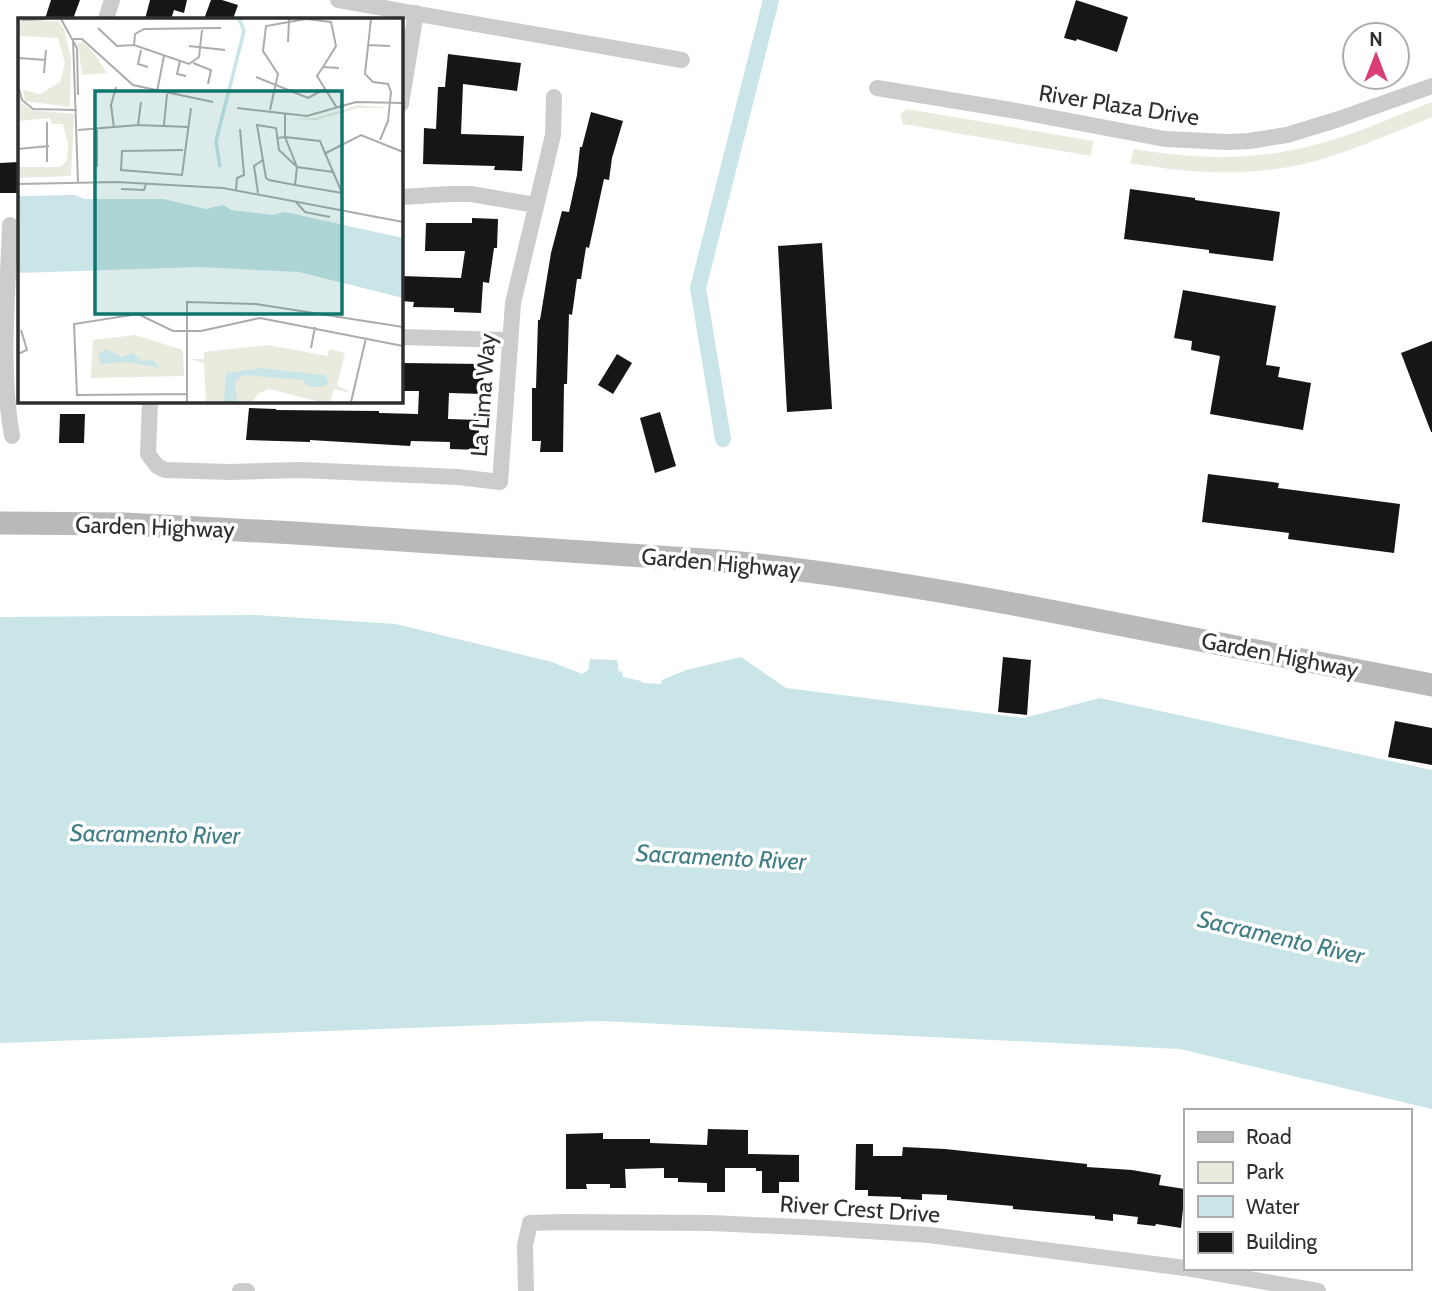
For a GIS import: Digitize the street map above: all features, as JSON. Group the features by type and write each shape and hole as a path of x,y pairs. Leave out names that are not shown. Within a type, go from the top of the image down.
{"main road":[{"name":"Garden Highway","path":"0,523 125,524 295,533 773,566 945,591 1164,631 1432,685"}],"street":[{"path":"106,18 112,0"},
{"path":"338,0 682,60"},
{"path":"402,98 416,13"},
{"name":"River Plaza Drive","path":"877,88 1165,139 1227,142 1287,135 1432,86"},
{"name":"La Lima Way","path":"150,402 148,454 157,466 165,470 300,471 458,477 500,482 513,303 553,135 554,97"},
{"path":"402,197 471,194 536,205"},
{"path":"10,225 5,373 12,436"},
{"path":"402,337 509,341"},
{"name":"River Crest Drive","path":"526,1291 525,1245 530,1223 711,1223 835,1228 929,1235 1184,1268"},
{"name":"River Crest Drive","path":"1197,1270 1318,1291"},
{"path":"240,1291 247,1291"}],"green space":[{"path":"1432,102 1432,117 1357,147 1307,163 1257,171 1206,172 1130,163 1134,149 1222,157 1288,151 1342,137"},
{"path":"907,109 1093,141 1091,156 903,124 900,114"}],"water":[{"name":"Sacramento River","path":"255,615 396,624 552,662 582,674 588,670 590,659 617,660 619,672 622,671 623,677 642,683 661,684 662,680 686,670 741,657 786,688 1024,718 1100,698 1432,770 1432,1109 1180,1049 601,1021 0,1043 0,617"}],"building":[{"path":"51,0 80,0 73,18 45,18"},
{"path":"150,0 187,0 184,13 174,10 171,18 145,18"},
{"path":"211,0 238,5 233,18 204,18"},
{"path":"1076,0 1128,17 1117,52 1077,39 1064,38"},
{"path":"448,54 521,63 517,91 463,84 461,134 524,136 522,171 494,170 495,166 423,164 424,128 436,129 438,87 445,87"},
{"path":"591,112 623,121 612,158 609,180 604,179 589,248 586,247 581,279 577,279 572,315 569,314 563,452 540,452 541,441 532,441 532,388 536,388 538,320 551,253 562,211 569,212 580,147"},
{"path":"18,162 18,193 0,193 0,163"},
{"path":"1130,189 1280,212 1273,261 1124,239"},
{"path":"472,218 498,219 497,248 494,248 489,283 483,282 481,313 454,312 454,308 413,307 414,302 402,301 402,276 461,278 465,251 425,251 426,223 472,223"},
{"path":"822,243 832,409 787,412 778,246"},
{"path":"1183,290 1276,306 1266,365 1280,367 1278,377 1311,383 1303,430 1210,414 1220,356 1191,350 1192,341 1174,338"},
{"path":"1432,341 1432,432 1431,432 1401,353"},
{"path":"617,354 632,363 613,394 598,385"},
{"path":"402,363 484,364 483,394 449,393 448,419 479,420 479,450 450,449 450,442 411,441 410,446 310,440 246,440 249,408 418,414 419,391 402,391"},
{"path":"660,412 676,466 655,473 640,418"},
{"path":"60,414 85,414 84,443 59,443"},
{"path":"1208,474 1279,483 1278,488 1400,504 1394,553 1288,539 1289,533 1202,522"},
{"path":"1003,657 1031,660 1027,715 998,712"},
{"path":"1395,721 1432,728 1432,765 1388,757"},
{"path":"708,1129 748,1130 748,1154 799,1155 799,1182 779,1182 779,1193 762,1193 762,1171 756,1171 756,1168 725,1168 725,1192 707,1192 707,1183 678,1182 678,1178 664,1178 664,1168 625,1169 626,1188 610,1188 610,1184 586,1184 587,1189 566,1189 566,1134 603,1133 603,1139 650,1139 650,1143 707,1145"},
{"path":"856,1144 873,1144 873,1156 902,1156 903,1147 945,1149 1161,1175 1159,1185 1184,1189 1184,1199 1181,1228 1137,1224 1138,1217 1113,1214 1113,1221 1095,1219 1095,1216 947,1200 947,1195 922,1194 922,1200 901,1199 868,1196 868,1190 855,1190"}],"waterway":[{"path":"723,439 698,288 771,0"}]}
